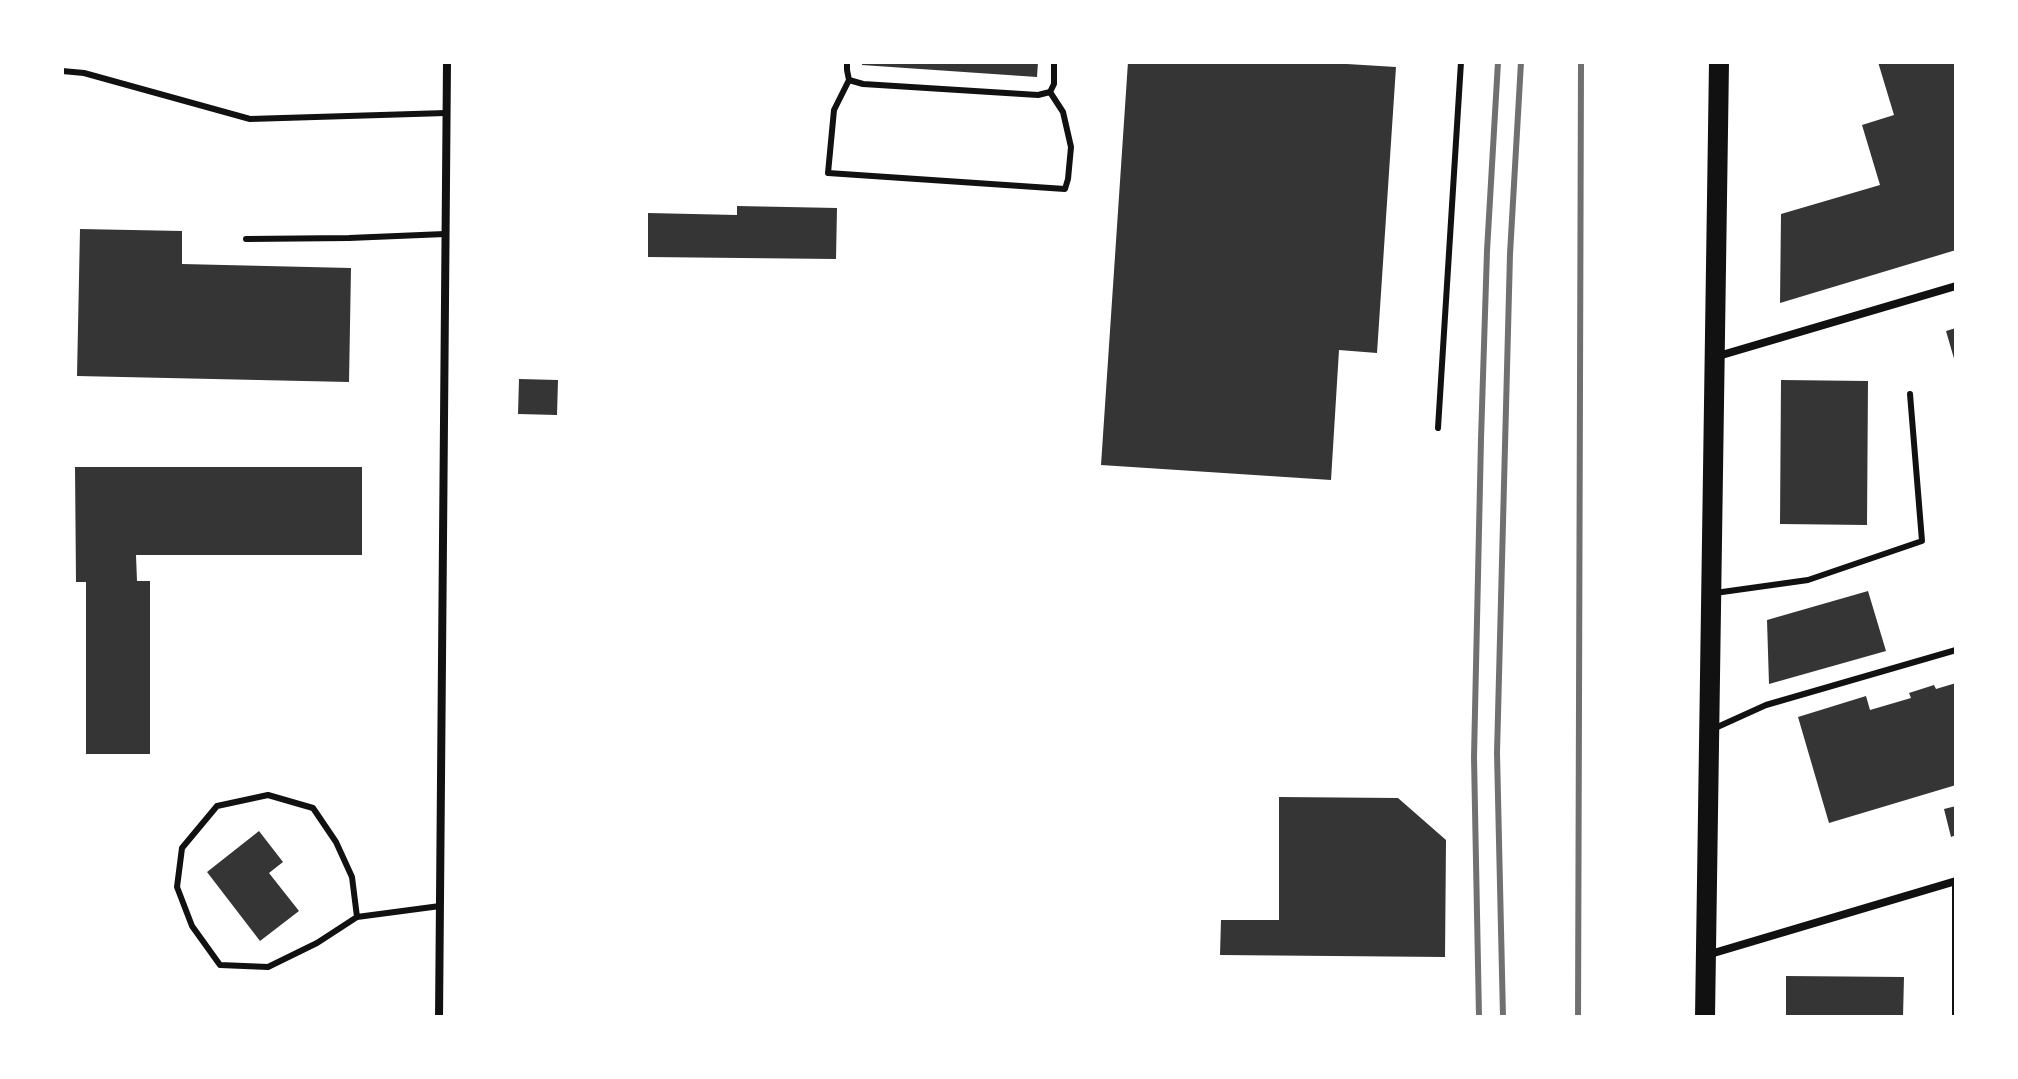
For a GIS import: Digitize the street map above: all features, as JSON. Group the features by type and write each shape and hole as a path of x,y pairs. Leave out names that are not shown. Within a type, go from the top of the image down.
{"main road":[{"path":"1705,1017 1719,62"}],"street":[{"path":"439,1017 447,62"},
{"path":"1715,358 1956,286"},
{"path":"1706,955 1956,881"}],"lane":[{"path":"847,62 849,80 834,110 828,173 1065,189 1071,147 1063,112 1050,92"},
{"path":"849,80 863,84 1038,95 1050,92 1054,84 1054,62"},
{"path":"1438,428 1461,62"},
{"path":"62,71 84,73 250,119 446,113"},
{"path":"246,239 445,234"},
{"path":"1711,594 1808,580 1922,541 1910,394"},
{"path":"1709,731 1766,705 1956,650"},
{"path":"357,917 352,877 336,842 313,808 268,795 217,806 182,848 177,887 192,926 220,965 268,967 317,943 357,917 440,906"},
{"path":"1955,1017 1956,881"}],"building":[{"path":"862,62 1038,62 1037,77 862,65"},
{"path":"1128,62 1314,62 1396,67 1377,353 1339,350 1331,480 1101,465"},
{"path":"1878,62 1956,62 1956,250 1780,303 1781,214 1880,185 1862,125 1894,115"},
{"path":"737,206 837,208 836,259 648,257 648,213 737,215"},
{"path":"80,229 182,231 182,264 351,268 349,382 77,376"},
{"path":"1956,328 1956,362 1955,362 1946,331"},
{"path":"519,379 558,380 557,415 518,414"},
{"path":"1781,380 1868,381 1867,525 1780,524"},
{"path":"75,467 362,467 362,555 136,555 137,581 150,581 150,754 86,754 86,582 76,582"},
{"path":"1868,591 1886,651 1769,684 1767,620"},
{"path":"1956,683 1956,785 1829,823 1798,717 1866,696 1870,710 1911,698 1909,693 1934,685 1936,689"},
{"path":"1279,797 1398,798 1446,840 1445,957 1220,955 1221,920 1279,920"},
{"path":"1956,806 1956,835 1951,837 1944,809"},
{"path":"259,831 283,862 269,873 299,911 260,941 207,872"},
{"path":"1786,976 1904,977 1903,1017 1786,1017"}],"railway":[{"path":"1479,1017 1474,757 1487,251 1498,62"},
{"path":"1503,1017 1497,753 1510,254 1521,62"},
{"path":"1578,1017 1581,62"}]}
